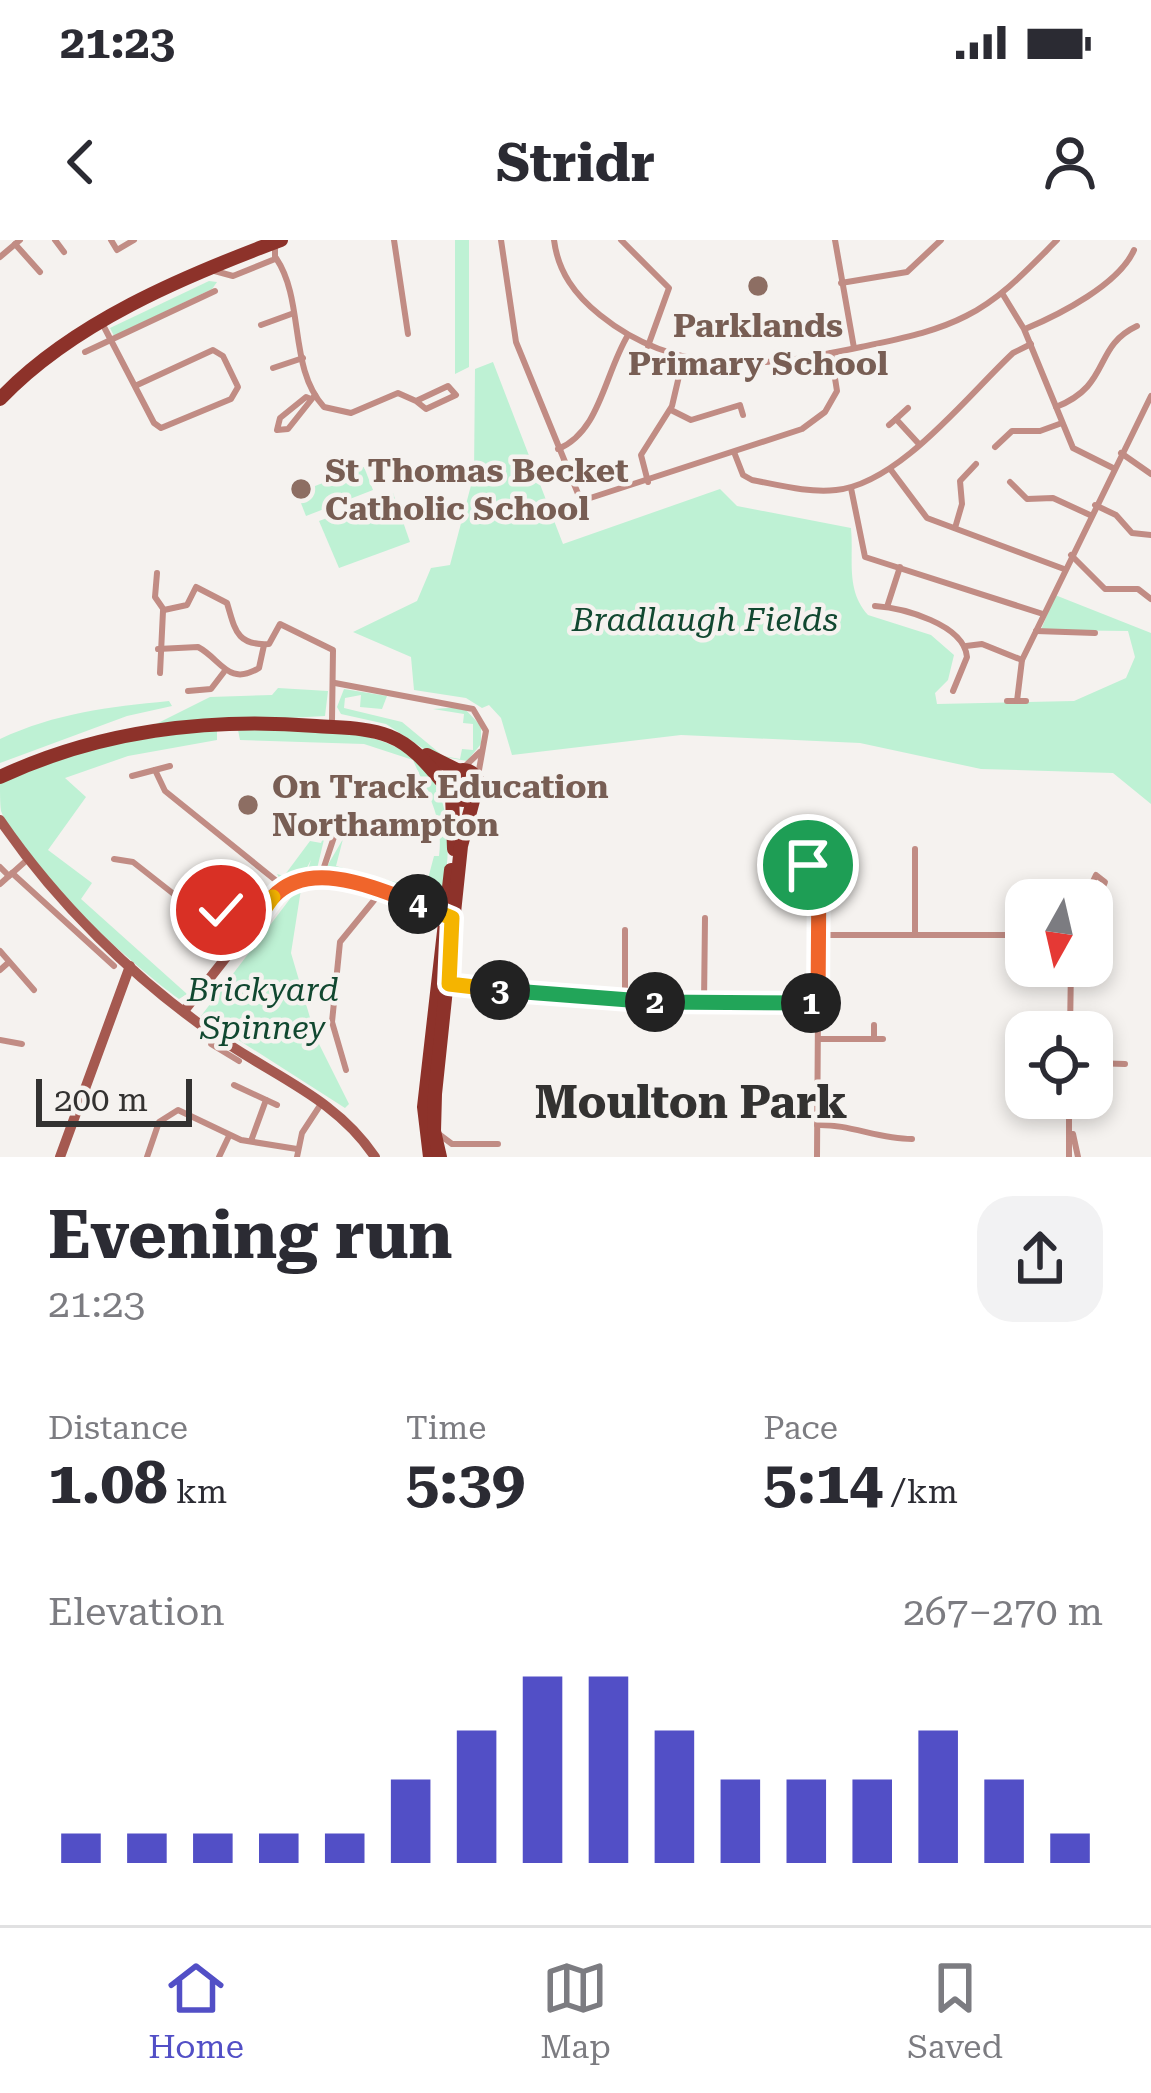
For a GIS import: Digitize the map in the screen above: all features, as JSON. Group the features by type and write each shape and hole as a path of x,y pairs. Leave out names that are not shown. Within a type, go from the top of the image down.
{"main road":[{"path":"0,399 44,357 102,324 219,269 241,248 277,247"},
{"path":"0,777 58,753 134,733 332,721 385,728 460,771 476,787"},
{"path":"287,724 389,736 429,767 451,793 464,799 476,787"},
{"path":"429,767 444,794 454,848"},
{"path":"441,1157 434,1116 454,848 449,779 460,771"},
{"path":"447,917 476,787"},
{"path":"430,1157 423,1119 430,1049 445,987"}],"street":[{"path":"55,240 64,252"},
{"path":"111,240 117,250 134,240"},
{"path":"394,240 408,334"},
{"path":"501,240 516,341 583,502 802,429 820,417 838,387 831,353"},
{"path":"554,240 569,284 628,335 683,359 767,364 946,325 1002,293 1057,240"},
{"path":"621,240 669,288 648,346"},
{"path":"836,240 854,348"},
{"path":"842,283 907,272 941,240"},
{"path":"0,256 18,242 40,272"},
{"path":"219,269 277,247 314,398"},
{"path":"1024,329 1070,309 1096,285 1123,273 1134,250"},
{"path":"85,352 215,291"},
{"path":"1002,293 1031,344 1073,448 1113,468"},
{"path":"261,325 294,313"},
{"path":"102,324 135,386 161,428 234,397 238,387 223,356 209,350 135,386"},
{"path":"1056,407 1084,394 1112,340 1137,326"},
{"path":"558,449 588,429 603,382 628,335"},
{"path":"734,452 747,479 805,489 850,488 890,470 1013,353 1031,344"},
{"path":"273,368 303,358"},
{"path":"648,482 641,455 670,410 683,359"},
{"path":"314,398 288,429 277,430 280,418 306,397 314,398 343,414 398,392 426,409 456,395 448,386 416,400"},
{"path":"670,410 691,420 741,410 737,396"},
{"path":"1007,701 1021,701 1022,660 1151,396"},
{"path":"908,408 892,422 918,443"},
{"path":"995,447 1012,431 1036,432 1062,423"},
{"path":"1120,453 1151,475"},
{"path":"955,528 962,504 960,481 976,464"},
{"path":"890,470 923,516 1064,569"},
{"path":"1010,482 1027,499 1053,498 1090,514"},
{"path":"850,488 860,553 1043,614"},
{"path":"1095,505 1116,515 1132,533 1151,535"},
{"path":"1071,555 1105,589 1141,590 1151,598"},
{"path":"887,607 900,567"},
{"path":"157,573 154,597 164,610 160,673"},
{"path":"164,610 187,605 196,587 227,603 233,632 264,645"},
{"path":"874,606 944,626 966,646 982,644 1022,660"},
{"path":"158,649 198,647 224,672 251,674 280,624 333,650 332,721"},
{"path":"1036,631 1095,633"},
{"path":"953,691 965,669 966,646"},
{"path":"188,691 211,689 224,672"},
{"path":"334,683 468,706 484,724 476,787"},
{"path":"460,771 483,750"},
{"path":"132,776 170,766"},
{"path":"155,770 165,791 284,887"},
{"path":"0,820 28,859 130,965 213,1034 348,1120 375,1157"},
{"path":"321,876 337,828"},
{"path":"915,849 915,935"},
{"path":"0,884 28,859"},
{"path":"114,859 133,862 224,933 247,930"},
{"path":"808,865 819,865 817,1157"},
{"path":"0,867 114,966"},
{"path":"184,1012 284,887 321,876 413,901 447,917"},
{"path":"346,1070 332,1022 340,942 380,893"},
{"path":"199,915 219,914 234,905 263,911"},
{"path":"247,911 247,930"},
{"path":"219,914 227,955"},
{"path":"704,1003 705,918"},
{"path":"626,931 626,1002"},
{"path":"819,935 1005,935"},
{"path":"0,951 34,984"},
{"path":"0,970 9,962"},
{"path":"60,1157 130,965"},
{"path":"445,987 626,1002 818,1003"},
{"path":"818,1039 878,1039 874,1025"},
{"path":"213,1034 212,1045 239,1060"},
{"path":"0,1040 18,1040"},
{"path":"1113,1064 1125,1064"},
{"path":"234,1085 277,1105"},
{"path":"250,1142 266,1100"},
{"path":"147,1157 158,1122 174,1110 229,1136 297,1153 323,1101"},
{"path":"434,1116 441,1138 452,1144 498,1144"},
{"path":"1069,1119 1074,1157"},
{"path":"817,1125 844,1126 877,1139 911,1139"},
{"path":"219,1157 229,1136"},
{"path":"441,1157 452,1144"}],"green space":[{"path":"455,240 469,240 469,367 455,374"},
{"path":"209,281 217,282 212,289 114,336 110,328"},
{"name":"Bradlaugh Fields","path":"493,362 563,544 720,489 737,506 851,528 853,584 868,615 931,635 954,655 948,680 935,693 937,704 1074,701 1126,678 1135,657 1128,631 1041,630 1055,595 1151,633 1151,804 1113,773 981,769 860,743 681,735 512,755 501,718 489,705 482,708 466,698 414,690 411,657 353,632 417,601 431,568 450,565 474,474 475,369"},
{"path":"364,467 373,490 306,516 297,493"},
{"path":"393,493 410,542 339,568 319,521"},
{"path":"278,688 328,691 325,716 152,726 210,697 272,695"},
{"path":"344,689 387,696 382,709 360,707 361,695 345,698 344,708 402,722 443,756 460,759 462,749 473,750 473,724 463,723 464,714 433,709 463,707 481,726 481,744 467,761 433,755 386,724 341,714 337,707"},
{"path":"169,701 172,706 127,716 0,763 0,739 21,730 83,713"},
{"path":"217,729 217,740 128,756 65,778 86,797 48,850 92,883 81,899 187,994 179,999 107,938 31,859 1,811 0,783 94,746"},
{"path":"238,730 369,737 397,748 421,765 438,791 447,826 444,901 440,903 443,892 431,901 361,887 326,868 343,839 336,866 425,890 434,856 439,856 439,829 413,760 364,744 240,740"},
{"path":"326,831 317,869 307,872 311,860 304,873 280,879 277,874 284,876 310,841 321,843"},
{"name":"Brickyard Spinney","path":"302,883 291,953 316,1038 349,1104 345,1108 201,1016"}],"place":[{"name":"Parklands Primary School","path":"758,286"},
{"name":"St Thomas Becket Catholic School","path":"301,489"},
{"name":"On Track Education Northampton","path":"248,805"}],"district":[{"name":"Moulton Park","path":"691,1102"}],"route":[{"path":"221,910 234,905 263,911 289,884 327,877 450,915 454,928 449,984 572,1000 818,1003 819,865 808,865"}]}
